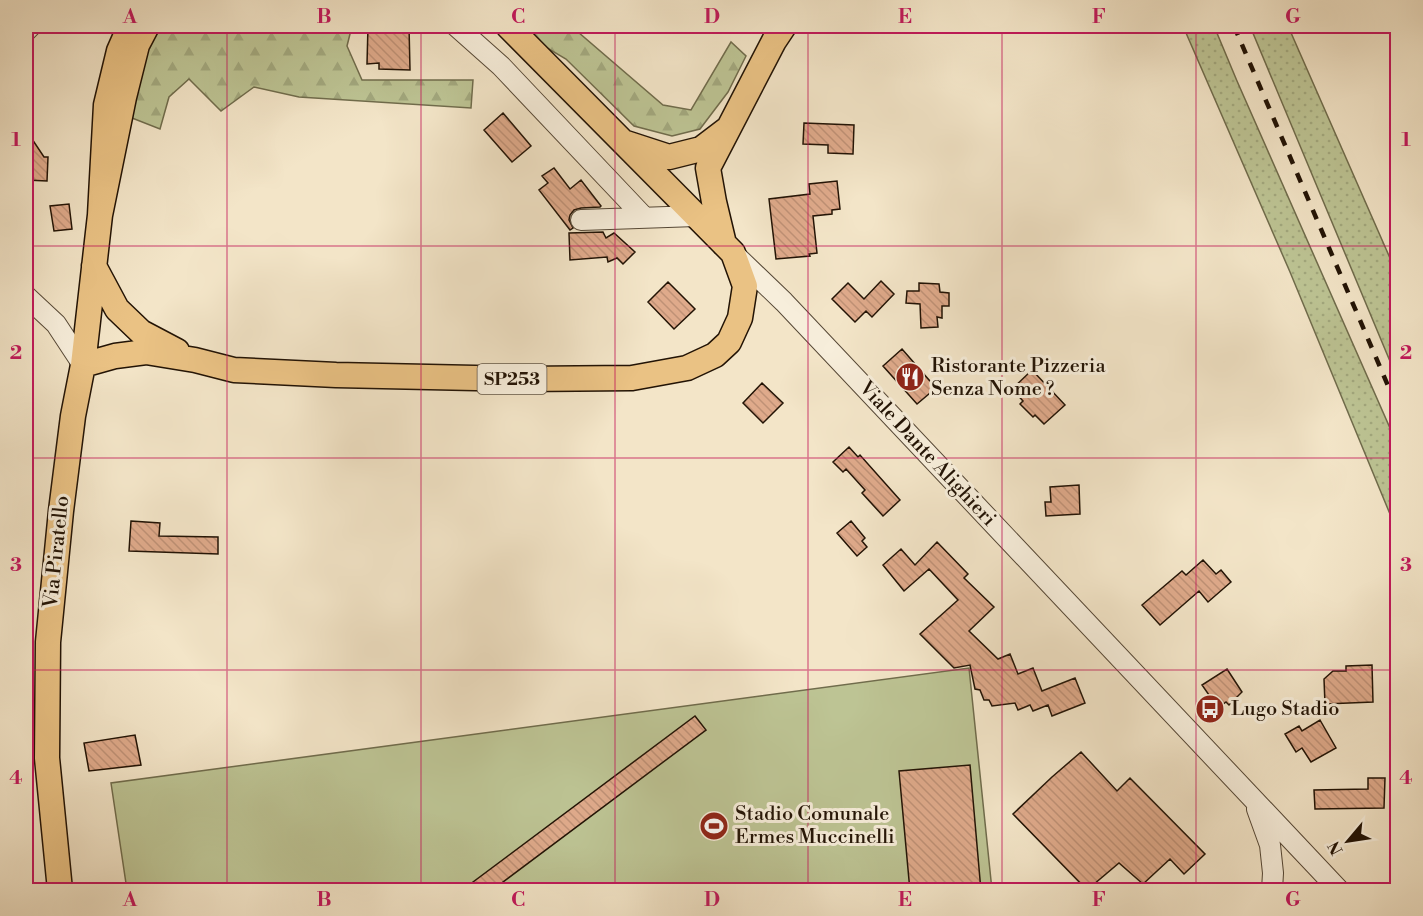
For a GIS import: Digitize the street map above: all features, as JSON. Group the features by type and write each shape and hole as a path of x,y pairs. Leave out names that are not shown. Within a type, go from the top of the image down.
{"main road":[{"name":"Via Piratello","path":"60,891 47,758 48,642 61,511 73,417 83,365 100,215 106,105 119,51 130,26"},
{"name":"Via Piratello","path":"100,215 137,45 147,26"},
{"name":"Viale Dante Alighieri","path":"507,26 729,250"},
{"name":"SP253","path":"83,365 116,356 146,352 195,360 234,370 522,380 632,378 687,368 715,355 729,342 740,318 745,286 729,250 714,202 708,168 779,31"},
{"name":"SP253","path":"623,142 669,157 701,149 728,129"},
{"name":"SP253","path":"94,266 117,309 141,332 195,360"}],"street":[{"path":"26,31 31,26"},
{"path":"456,26 501,66 644,217"},
{"path":"581,220 696,216"},
{"name":"Viale Dante Alighieri","path":"729,250 784,302 1254,801 1331,889"},
{"path":"26,296 56,324 83,365"},
{"path":"1254,801 1270,845 1272,891"}],"green space":[{"path":"161,26 352,26 347,46 362,80 473,80 471,108 299,97 254,87 221,111 189,79 169,97 160,129 132,118 143,55"},
{"path":"510,26 571,26 663,105 691,110 731,42 746,56 728,92 700,129 672,136 634,126 566,59"},
{"path":"1183,26 1214,26 1397,444 1397,531 1290,272"},
{"path":"1250,26 1288,26 1397,274 1397,378"},
{"path":"969,668 992,890 127,890 111,783"}],"building":[{"path":"368,26 409,26 410,70 379,69 379,63 367,64"},
{"path":"503,113 531,146 512,162 484,130"},
{"path":"804,123 854,125 853,154 828,153 828,145 803,144"},
{"path":"26,130 44,157 48,157 47,181 26,180"},
{"path":"554,168 570,189 581,180 601,206 574,210 569,220 573,228 570,230 539,190 548,183 542,176"},
{"path":"837,181 840,209 832,210 832,214 813,216 817,253 809,254 810,256 776,259 769,199 810,194 809,184"},
{"path":"69,204 72,229 54,231 50,206"},
{"path":"603,232 606,238 614,233 635,252 623,264 617,258 608,262 607,257 570,260 569,233"},
{"path":"881,281 894,294 872,317 866,311 855,322 832,299 848,283 864,299"},
{"path":"668,282 695,309 674,329 648,302"},
{"path":"919,283 939,284 940,292 949,293 949,306 942,306 942,318 937,317 938,327 921,328 920,304 906,303 907,291 919,291"},
{"name":"Ristorante Pizzeria Senza Nome ?","path":"902,349 936,388 917,404 883,366"},
{"path":"1032,370 1065,405 1044,424 1020,404 1023,401 1012,389"},
{"path":"762,383 783,403 763,423 743,403"},
{"path":"849,447 858,457 860,455 900,500 883,516 862,493 865,490 846,469 843,472 833,462"},
{"path":"1079,485 1080,514 1046,516 1045,502 1051,502 1050,487"},
{"path":"131,521 160,523 159,536 218,537 218,554 129,551"},
{"path":"851,521 865,538 862,541 867,547 857,556 837,533"},
{"path":"937,542 968,574 964,578 994,607 969,631 998,659 1010,654 1018,674 1033,668 1042,691 1075,678 1085,703 1052,716 1048,705 1033,711 1030,705 1018,710 1015,703 992,706 989,700 984,700 980,690 975,689 970,665 954,668 920,634 958,600 929,569 904,591 883,565 901,549 915,565"},
{"path":"1203,560 1216,574 1221,570 1231,582 1208,602 1199,591 1160,625 1142,605 1182,571 1186,575"},
{"path":"1372,665 1373,702 1325,704 1324,679 1333,671 1346,671 1346,666"},
{"path":"1227,669 1242,692 1229,705 1226,702 1218,708 1202,685"},
{"path":"695,716 706,730 491,891 461,891"},
{"path":"1320,720 1336,748 1311,762 1302,748 1296,752 1285,734 1299,726 1302,731"},
{"path":"135,735 141,765 89,771 84,743"},
{"path":"1081,752 1117,791 1130,778 1205,854 1184,874 1170,859 1143,884 1119,863 1087,890 1013,814"},
{"path":"970,765 981,891 910,891 899,771"},
{"path":"1368,778 1385,778 1384,808 1315,809 1314,790 1368,789"}],"railway":[{"path":"1234,26 1398,409"}],"place":[{"name":"Ristorante Pizzeria Senza Nome ?","path":"910,377"},
{"name":"Lugo Stadio","path":"1210,709"},
{"name":"Stadio Comunale Ermes Muccinelli","path":"714,826"}]}
